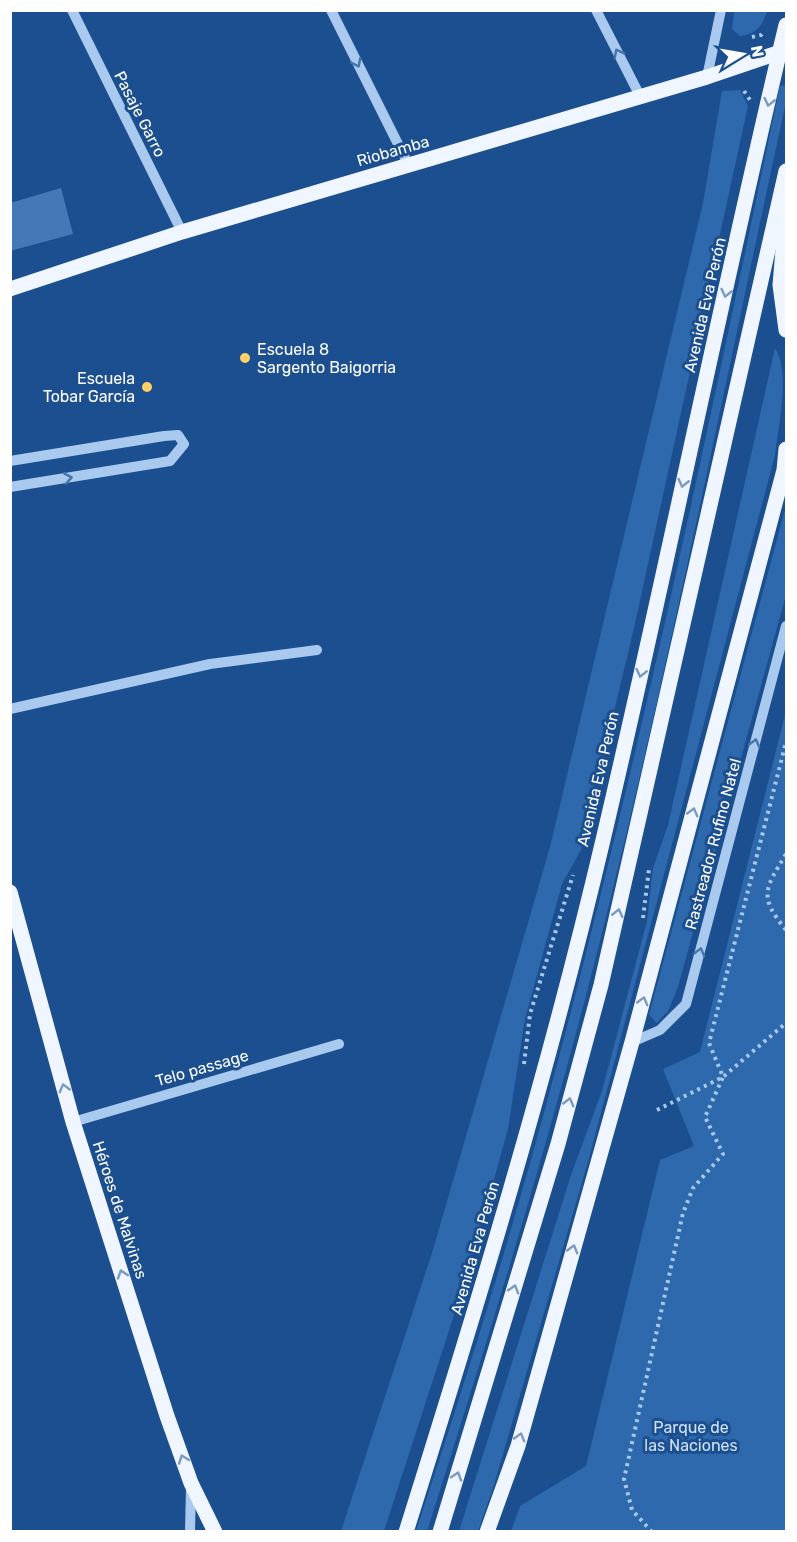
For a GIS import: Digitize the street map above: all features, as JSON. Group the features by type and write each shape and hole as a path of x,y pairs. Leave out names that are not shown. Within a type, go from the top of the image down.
{"main road":[{"name":"Avenida Eva Perón","path":"406,1532 484,1284 542,1080 594,876 783,51 786,25"},
{"name":"Riobamba","path":"10,289 182,232 707,77 783,51"},
{"path":"440,1532 558,1144 601,985 786,171"},
{"path":"786,215 780,285 786,330"},
{"path":"487,1532 518,1446 632,1042 785,470 786,449"},
{"name":"Héroes de Malvinas","path":"10,892 73,1122 167,1416 191,1483 215,1532"}],"street":[{"name":"Pasaje Garro","path":"72,10 182,232"},
{"path":"331,10 409,166"},
{"path":"596,10 640,96"},
{"path":"707,77 721,10"},
{"path":"10,461 164,436 178,435 184,444 170,461 10,487"},
{"name":"Rastreador Rufino Natel","path":"632,1042 660,1030 686,1004 786,626"},
{"path":"10,709 210,664 316,650"},
{"name":"Telo passage","path":"73,1122 339,1044"},
{"path":"190,1532 191,1483"}],"path":[{"path":"744,91 752,104"},
{"path":"651,1532 632,1510 624,1479 683,1212 693,1188 723,1154 705,1117 723,1077 710,1043 786,742"},
{"path":"786,854 769,882 767,899 770,911 786,930"},
{"path":"523,1071 530,1014 568,884 577,867"},
{"path":"657,1110 723,1077 786,1023"}],"green space":[{"path":"734,10 767,11 758,28 740,36 732,29"},
{"path":"786,85 786,102 696,522 626,837 600,941 540,1164 473,1385 427,1531 416,1531 506,1246 587,950 674,581 780,86"},
{"path":"740,90 748,106 634,628 581,850 562,884 525,1019 508,1129 469,1269 384,1531 341,1531 432,1253 550,847 703,203 722,91"},
{"path":"775,348 780,359 783,385 775,455 589,1158 494,1485 478,1531 459,1531 571,1175 602,1091 647,921 653,868 668,825"},
{"path":"786,506 786,595 678,987 668,1011 657,1023 649,1015"},
{"name":"Parque de las Naciones","path":"786,711 786,1531 511,1531 520,1506 586,1466 660,1160 694,1146 663,1069 700,1052"}],"building":[{"path":"61,188 73,234 10,251 10,203"}],"place":[{"name":"Escuela 8 Sargento Baigorria","path":"245,358"},
{"name":"Escuela Tobar García","path":"147,387"}]}
